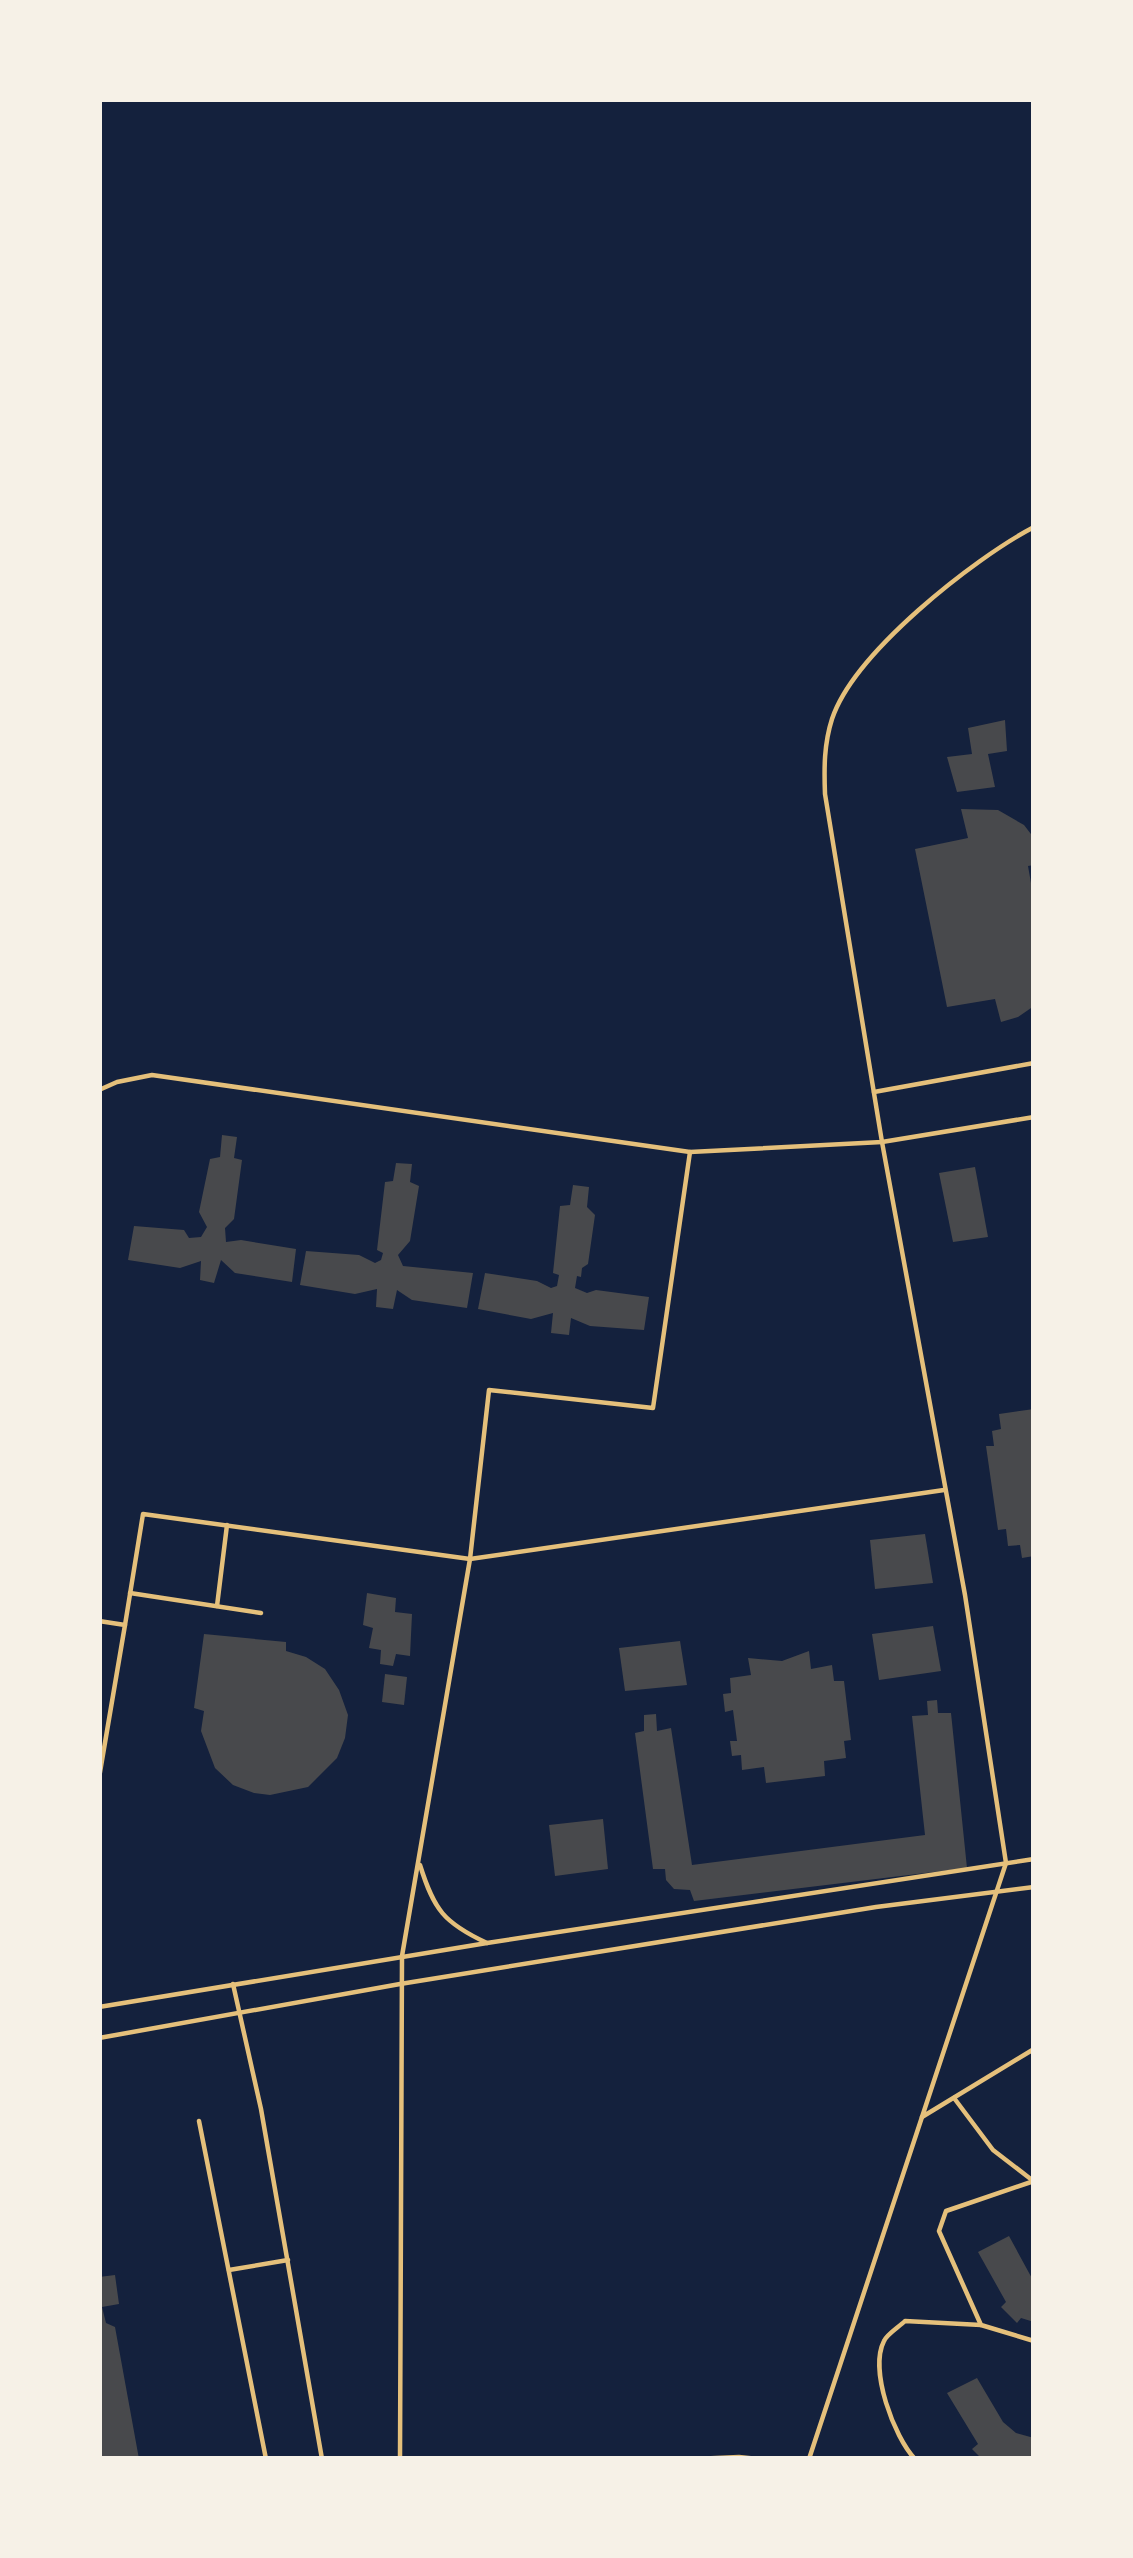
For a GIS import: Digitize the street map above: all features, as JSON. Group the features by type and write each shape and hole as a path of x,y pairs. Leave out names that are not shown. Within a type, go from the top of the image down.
{"lane":[{"path":"809,2459 1006,1863 824,794 824,749 845,692 886,641 972,568 1034,527"},
{"path":"874,1092 1034,1063"},
{"path":"99,1090 152,1075 690,1152 882,1142 1034,1117"},
{"path":"400,2459 402,1956 470,1559 489,1390 653,1408 690,1152"},
{"path":"99,1778 143,1514 470,1559 944,1490"},
{"path":"217,1606 227,1525"},
{"path":"130,1593 261,1613"},
{"path":"99,1621 125,1625"},
{"path":"99,2007 1034,1858"},
{"path":"418,1862 442,1916 487,1942"},
{"path":"99,2038 876,1907 1034,1887"},
{"path":"233,1984 262,2109 322,2459"},
{"path":"922,2117 1034,2049"},
{"path":"954,2098 993,2150 1034,2181"},
{"path":"200,2121 266,2459"},
{"path":"981,2325 939,2230 946,2211 1034,2181"},
{"path":"229,2270 288,2260"},
{"path":"915,2459 905,2450 888,2409 878,2370 884,2339 905,2321 981,2325 1034,2342"},
{"path":"694,2459 758,2459"}],"building":[{"path":"1005,720 1007,751 988,754 995,787 957,792 947,757 972,754 968,728"},
{"path":"961,809 998,810 1024,825 1034,838 1034,865 1028,866 1034,900 1034,1006 1001,1022 995,999 947,1007 915,849 968,838"},
{"path":"222,1135 237,1137 234,1158 242,1160 234,1219 225,1228 226,1242 296,1249 292,1282 235,1273 221,1260 214,1283 200,1280 201,1261 180,1268 128,1260 134,1226 184,1230 189,1238 201,1237 207,1227 199,1212 210,1159 220,1157"},
{"path":"396,1163 412,1164 410,1182 419,1186 410,1241 398,1255 403,1266 473,1273 467,1308 412,1300 397,1290 393,1309 376,1307 377,1289 355,1294 300,1285 306,1251 359,1255 375,1263 381,1260 383,1253 377,1250 385,1182 393,1181"},
{"path":"975,1167 988,1237 953,1242 939,1173"},
{"path":"573,1185 589,1187 587,1207 595,1215 588,1264 581,1277 577,1276 575,1288 649,1297 644,1330 590,1326 571,1318 569,1335 551,1333 553,1313 531,1319 478,1309 485,1273 557,1286 559,1275 553,1273 560,1206 570,1205"},
{"path":"1034,1409 1034,1556 1022,1558 1020,1545 1008,1546 1006,1529 998,1530 986,1446 994,1446 992,1431 1001,1429 999,1414"},
{"path":"925,1534 933,1583 875,1589 870,1540"},
{"path":"367,1593 396,1598 395,1612 412,1614 410,1656 396,1654 393,1666 380,1664 381,1650 369,1648 373,1628 363,1625"},
{"path":"933,1626 941,1671 879,1680 872,1634"},
{"path":"204,1634 286,1642 286,1651 325,1669 348,1715 345,1738 337,1758 308,1787 270,1795 254,1793 233,1785 215,1768 201,1731 204,1711 194,1708"},
{"path":"680,1641 687,1685 625,1691 619,1648"},
{"path":"809,1651 811,1669 832,1665 834,1681 844,1681 851,1740 844,1741 846,1758 824,1761 825,1776 766,1783 764,1767 742,1770 741,1755 732,1756 730,1741 737,1741 733,1710 725,1712 723,1694 731,1693 730,1678 751,1675 748,1658 782,1661"},
{"path":"385,1674 407,1677 404,1705 382,1702"},
{"path":"937,1700 938,1713 951,1713 967,1868 694,1901 690,1890 674,1889 666,1880 665,1869 653,1869 635,1733 644,1731 644,1715 656,1714 657,1731 671,1728 692,1865 925,1835 912,1716 928,1715 927,1701"},
{"path":"603,1819 608,1869 555,1876 549,1825"},
{"path":"1009,2236 1034,2282 1034,2322 1021,2318 1017,2323 1001,2307 1006,2302 978,2252"},
{"path":"115,2275 119,2304 102,2307 106,2323 115,2327 139,2459 100,2459 99,2277"},
{"path":"977,2378 1003,2422 1016,2433 1034,2438 1034,2459 982,2459 972,2449 978,2444 947,2393"}]}
